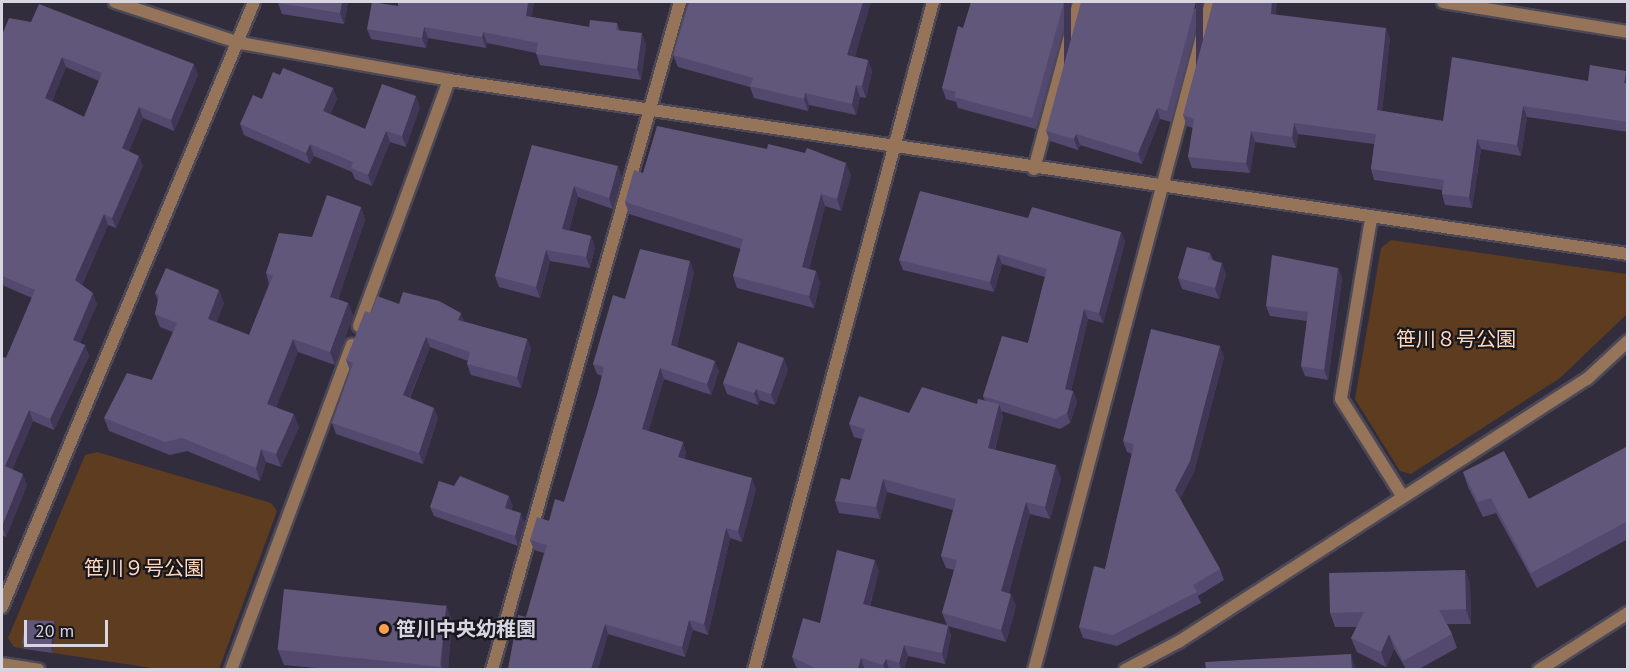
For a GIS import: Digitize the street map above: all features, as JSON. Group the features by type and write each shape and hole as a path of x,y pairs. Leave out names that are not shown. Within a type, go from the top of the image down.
{"street":[{"path":"115,2 240,43 449,80 1159,188 1628,254"},
{"path":"2,607 240,43 254,2"},
{"path":"492,669 680,2"},
{"path":"754,669 933,2"},
{"path":"1034,169 1079,2"},
{"path":"1034,669 1159,188 1211,2"},
{"path":"1443,2 1628,32"},
{"path":"231,669 449,80"},
{"path":"1371,219 1341,399 1403,498"},
{"path":"1125,669 1180,641 1587,379 1628,342"},
{"path":"1539,669 1628,614"},
{"path":"2,664 39,669"}],"green space":[{"name":"笹川８号公園","path":"1391,240 1627,274 1627,314 1560,378 1411,474 1400,471 1355,399 1381,248"},
{"name":"笹川９号公園","path":"97,452 271,503 277,511 219,669 158,669 14,647 8,638 85,455"}],"building":[{"path":"278,2 342,2 340,13"},
{"path":"372,2 398,6 398,2 528,2 526,16 589,27 590,20 617,23 616,30 642,33 637,69 536,54 538,43 483,32 482,37 424,27 422,38 367,29"},
{"path":"689,2 863,2 847,55 868,60 862,86 856,85 852,104 805,93 804,99 750,86 753,78 673,55"},
{"path":"971,2 1064,2 1032,118 954,97 956,92 942,88 958,26 963,28"},
{"path":"1081,2 1196,2 1167,111 1157,108 1138,153 1076,134 1074,139 1046,131"},
{"path":"1213,2 1272,2 1271,14 1386,28 1377,110 1443,121 1452,57 1588,81 1590,65 1626,71 1624,83 1628,84 1628,122 1523,106 1517,145 1477,139 1469,197 1442,194 1444,180 1371,169 1376,134 1294,123 1292,137 1251,131 1246,163 1188,157 1194,119 1183,115"},
{"path":"39,4 194,64 171,120 139,107 122,148 139,156 112,218 104,214 75,280 93,293 73,340 85,345 50,419 29,410 5,466 23,474 2,526 2,357 6,358 35,290 2,276 2,35 9,18 31,22","holes":["62,57 102,73 84,117 45,98"]},
{"path":"283,68 333,88 323,111 365,129 382,84 416,96 402,136 386,131 368,175 351,168 353,162 310,144 306,153 240,124 253,95 262,99 273,72 280,75"},
{"path":"657,126 767,149 768,144 805,153 807,148 846,163 837,199 821,194 802,267 816,271 809,296 733,276 743,239 625,202 634,170 643,173"},
{"path":"532,145 618,166 609,198 574,186 562,229 591,236 586,257 546,250 536,287 495,276"},
{"path":"920,191 1028,218 1032,207 1121,232 1099,313 1084,309 1065,389 1073,391 1067,413 1056,419 983,396 1002,336 1028,343 1047,269 998,254 990,282 899,260"},
{"path":"327,195 361,207 330,297 348,303 330,352 293,339 267,404 294,414 276,454 261,449 256,468 182,438 165,442 104,418 127,373 152,380 177,323 155,314 159,295 155,293 166,268 219,290 208,319 249,335 273,276 266,273 279,233 312,237"},
{"path":"1187,247 1210,253 1208,259 1222,263 1215,288 1178,278"},
{"path":"640,249 690,261 671,345 715,361 707,384 660,368 642,429 683,442 678,457 752,478 738,531 726,528 704,624 689,620 682,647 605,624 591,669 508,669 518,615 526,617 547,545 530,540 537,517 549,521 555,499 564,502 604,367 593,364 613,295 625,299"},
{"path":"1272,255 1338,268 1324,370 1301,366 1308,312 1266,306"},
{"path":"403,292 439,301 461,313 458,320 527,339 517,377 467,364 470,352 426,337 403,395 434,408 419,453 332,423 353,363 346,360 365,311 371,313 377,296 399,304"},
{"path":"1151,329 1220,346 1190,461 1175,490 1220,569 1193,585 1197,592 1113,635 1079,627 1094,566 1105,569 1134,444 1123,441"},
{"path":"738,342 784,358 771,394 756,389 754,393 723,383"},
{"path":"922,387 977,404 978,399 999,404 988,448 1056,465 1045,507 1026,502 1001,591 1011,594 1001,630 942,613 957,560 941,556 956,499 883,479 876,507 835,501 841,478 850,480 865,429 849,424 859,396 909,413"},
{"path":"1628,446 1628,521 1531,573 1491,498 1478,502 1463,472 1504,451 1529,499"},
{"path":"460,476 509,496 505,508 521,513 515,536 430,507 439,481 454,486"},
{"path":"837,550 875,560 863,604 948,626 942,653 904,645 899,663 886,659 883,665 861,658 858,668 834,669 817,669 792,657 803,618 820,623"},
{"path":"1465,570 1466,609 1439,610 1452,634 1403,661 1389,634 1381,652 1351,638 1364,612 1330,613 1329,573"},
{"path":"284,589 446,606 440,667 278,650"},
{"path":"26,620 54,621 51,647 22,643"},
{"path":"1351,654 1352,669 1206,669 1205,662"}],"place":[{"name":"笹川中央幼稚園","path":"384,629"}]}
